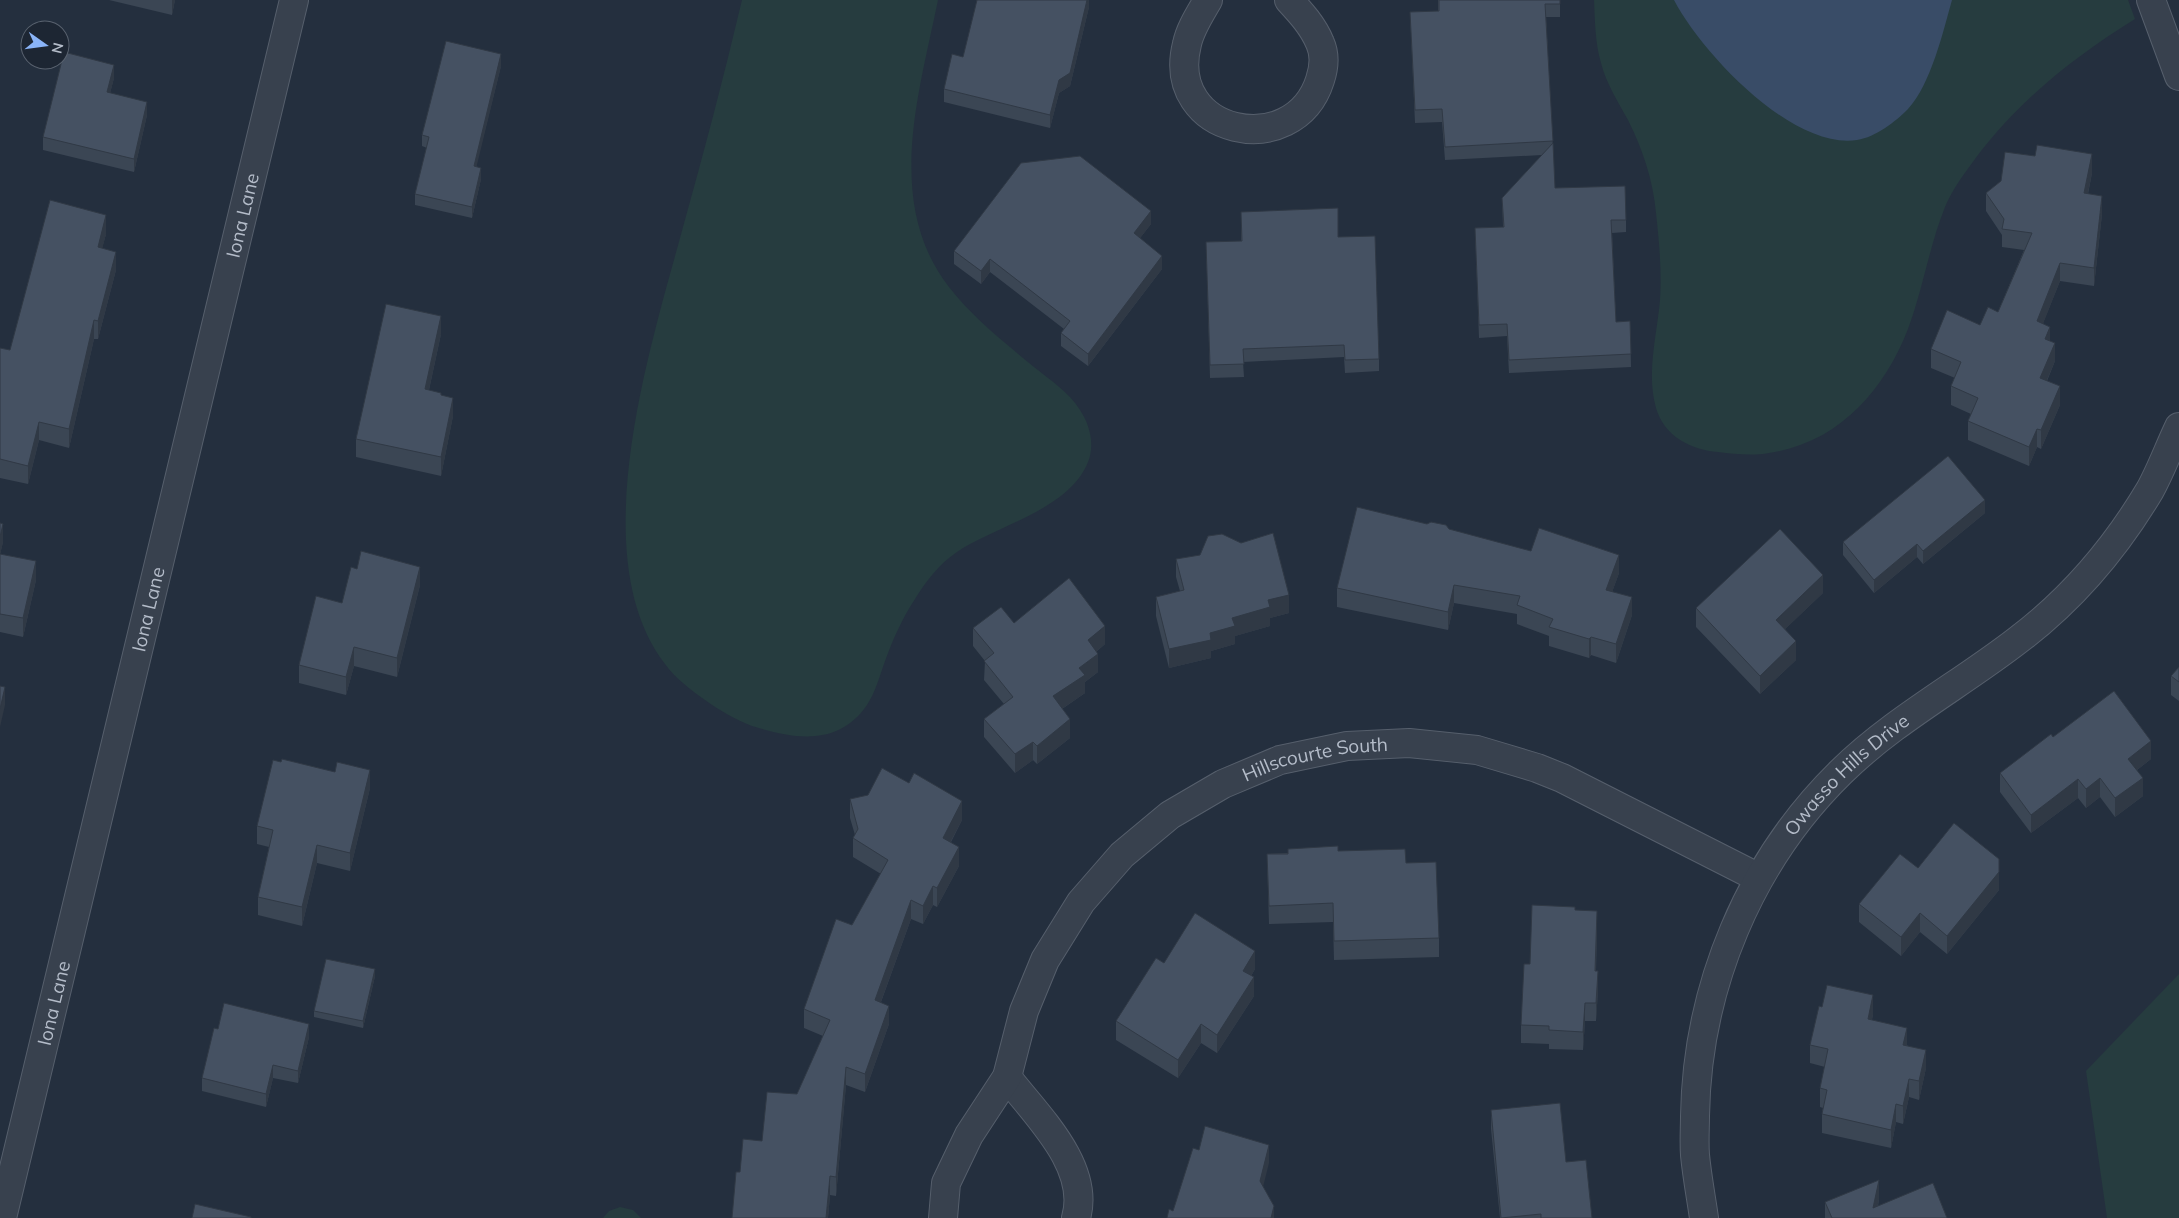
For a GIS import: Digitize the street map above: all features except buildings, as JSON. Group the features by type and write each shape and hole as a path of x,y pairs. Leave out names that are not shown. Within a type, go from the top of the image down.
{"street":[{"name":"Iona Lane","path":"2,1218 294,0"},
{"path":"1208,0 1187,42 1183,71 1186,85 1191,96 1210,117 1234,128 1256,130 1276,126 1305,107 1318,86 1321,76 1323,67 1321,45 1310,24 1289,0"},
{"path":"2151,0 2179,76"},
{"name":"Owasso Hills Drive","path":"1704,1218 1695,1153 1695,1085 1703,1026 1722,960 1748,897 1759,878 1793,826 1841,772 1905,719 2019,640 2068,597 2113,546 2140,505 2179,427"},
{"name":"Hillscourte South","path":"943,1218 946,1183 969,1134 1007,1078 1024,1011 1042,969 1081,902 1122,855 1170,815 1222,784 1280,760 1356,745 1409,743 1477,750 1537,768 1562,778 1759,878"},
{"path":"1007,1078 1065,1152 1076,1179 1078,1208 1076,1218"}],"green space":[{"path":"742,0 938,0 916,110 912,147 912,184 917,220 929,254 949,287 978,319 1059,387 1076,404 1086,422 1091,442 1088,462 1079,479 1065,493 1030,515 973,542 939,567 920,592 902,622 890,647 875,690 867,705 843,728 829,734 814,736 784,734 746,724 710,704 678,679 665,664 641,619 628,567 626,510 631,450 641,389 655,330 714,114"},
{"path":"1594,0 2128,0 2135,19 2069,64 2029,99 1992,138 1963,176 1948,201 1939,222 1908,329 1898,352 1872,393 1837,426 1816,438 1794,447 1769,453 1744,454 1708,451 1689,445 1672,434 1660,418 1656,408 1653,395 1652,368 1661,278 1655,201 1650,177 1638,143 1603,70 1596,39"},
{"path":"2179,974 2179,1218 2107,1218 2086,1071"},
{"path":"620,1207 633,1210 641,1218 603,1218 609,1211"}],"water":[{"path":"1674,0 1952,0 1930,72 1916,98 1908,109 1891,124 1871,136 1857,140 1832,139 1805,130 1778,114 1751,93 1727,70 1705,45"}]}
